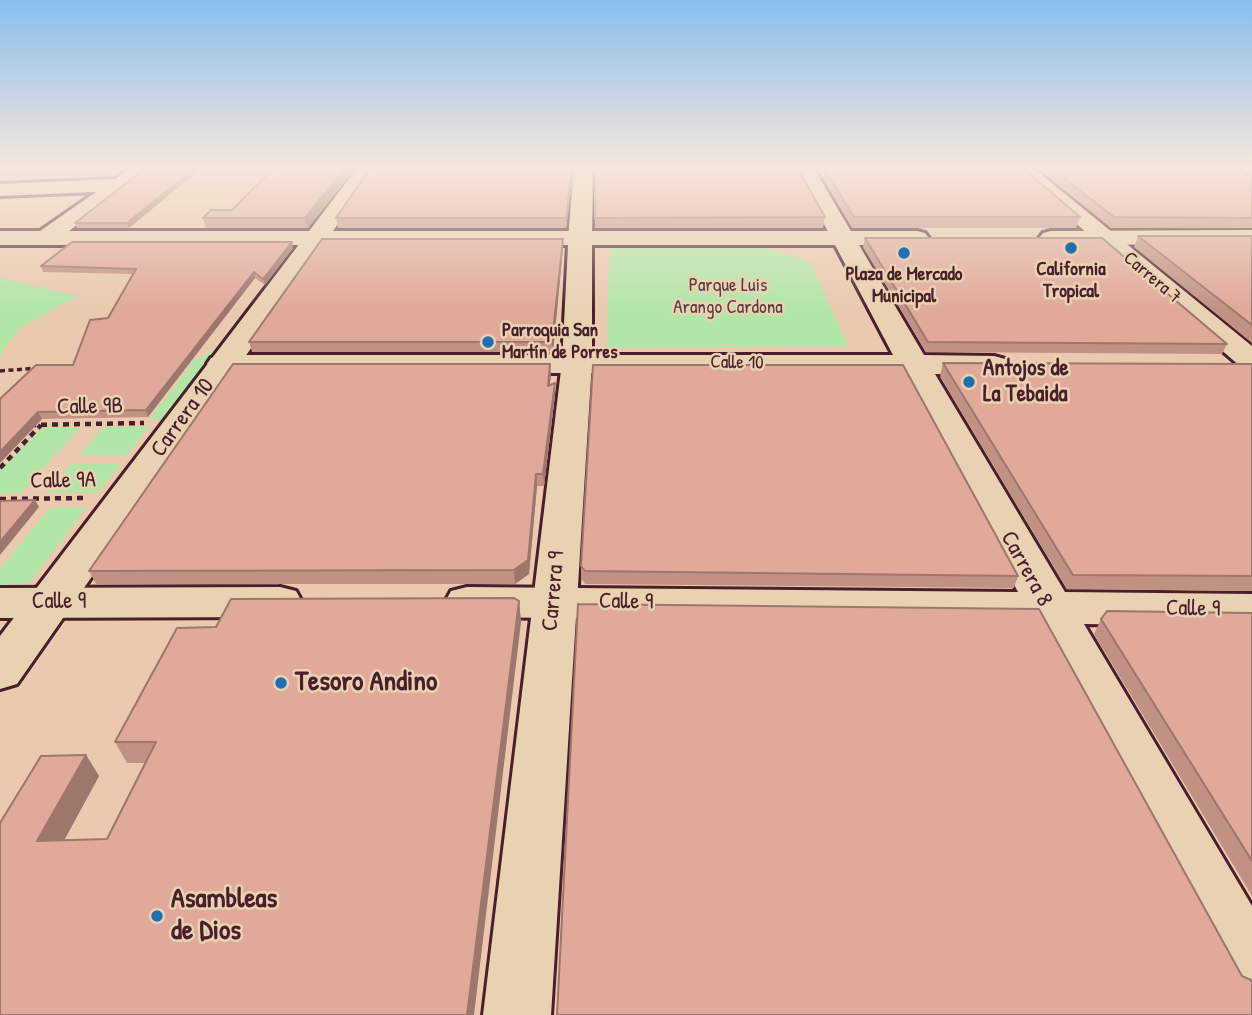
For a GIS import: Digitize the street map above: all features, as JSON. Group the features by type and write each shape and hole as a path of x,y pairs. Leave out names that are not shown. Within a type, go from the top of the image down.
{"street":[{"path":"45,238 75,214"},
{"name":"Carrera 10","path":"0,671 332,214"},
{"name":"Carrera 9","path":"517,1015 577,362 581,214"},
{"name":"Carrera 8","path":"827,214 1252,968"},
{"name":"Carrera 7","path":"1075,214 1252,361"},
{"path":"1030,238 1252,237"},
{"path":"0,238 946,238"},
{"name":"Calle 10","path":"222,364 577,362 1021,365"},
{"path":"1211,366 1252,366"},
{"name":"Calle 9","path":"430,602 553,601 1252,610"},
{"name":"Calle 9","path":"0,603 321,602"}],"path":[{"path":"0,371 49,368"},
{"path":"0,377 9,369"},
{"name":"Calle 9B","path":"27,425 180,423"},
{"path":"0,468 41,425"},
{"name":"Calle 9A","path":"0,499 127,497"}],"green space":[{"name":"Parque Luis Arango Cardona","path":"609,246 762,246 810,261 848,346 607,348"},
{"path":"0,276 78,296 21,327 0,355"},
{"path":"221,345 224,346 166,419 148,420 190,367 185,366"},
{"path":"150,426 127,455 79,455 104,427"},
{"path":"42,427 81,427 21,493 0,494 0,471"},
{"path":"72,464 121,464 98,493 47,493"},
{"path":"87,507 29,584 0,585 0,569 50,508"}],"building":[{"path":"86,214 138,214 127,223 75,223"},
{"path":"207,214 308,214 305,218 203,218"},
{"path":"338,214 566,214 566,218 336,218"},
{"path":"595,214 824,214 825,217 595,218"},
{"path":"852,214 1077,214 1080,217 854,217"},
{"path":"1111,214 1252,214 1252,218 1114,217"},
{"path":"1138,236 1252,236 1252,325"},
{"path":"865,238 1102,238 1227,344 928,342"},
{"path":"322,239 563,239 552,342 249,342"},
{"path":"72,242 292,242 263,279 254,272 146,410 38,412 0,452 0,399 36,365 73,365 90,320 108,318 136,269 41,266"},
{"path":"943,363 1252,364 1252,576 1073,575"},
{"path":"233,364 550,364 548,386 555,383 543,474 536,474 528,560 514,570 89,571"},
{"path":"593,365 903,365 1018,576 585,571 581,566"},
{"path":"35,500 0,542 0,501"},
{"path":"514,598 519,601 467,1015 0,1015 0,823 41,756 86,755 37,841 107,839 156,742 115,742 177,628 216,627 231,599"},
{"path":"578,604 1039,609 1242,976 1251,980 1252,1015 557,1015"},
{"path":"1107,611 1252,613 1252,861 1101,619"}],"place":[{"name":"California Tropical","path":"1071,248"},
{"name":"Plaza de Mercado Municipal","path":"904,253"},
{"name":"Parroquia San Martín de Porres","path":"488,342"},
{"name":"Antojos de La Tebaida","path":"969,382"},
{"name":"Tesoro Andino","path":"281,683"},
{"name":"Asambleas de Dios","path":"157,916"}]}
